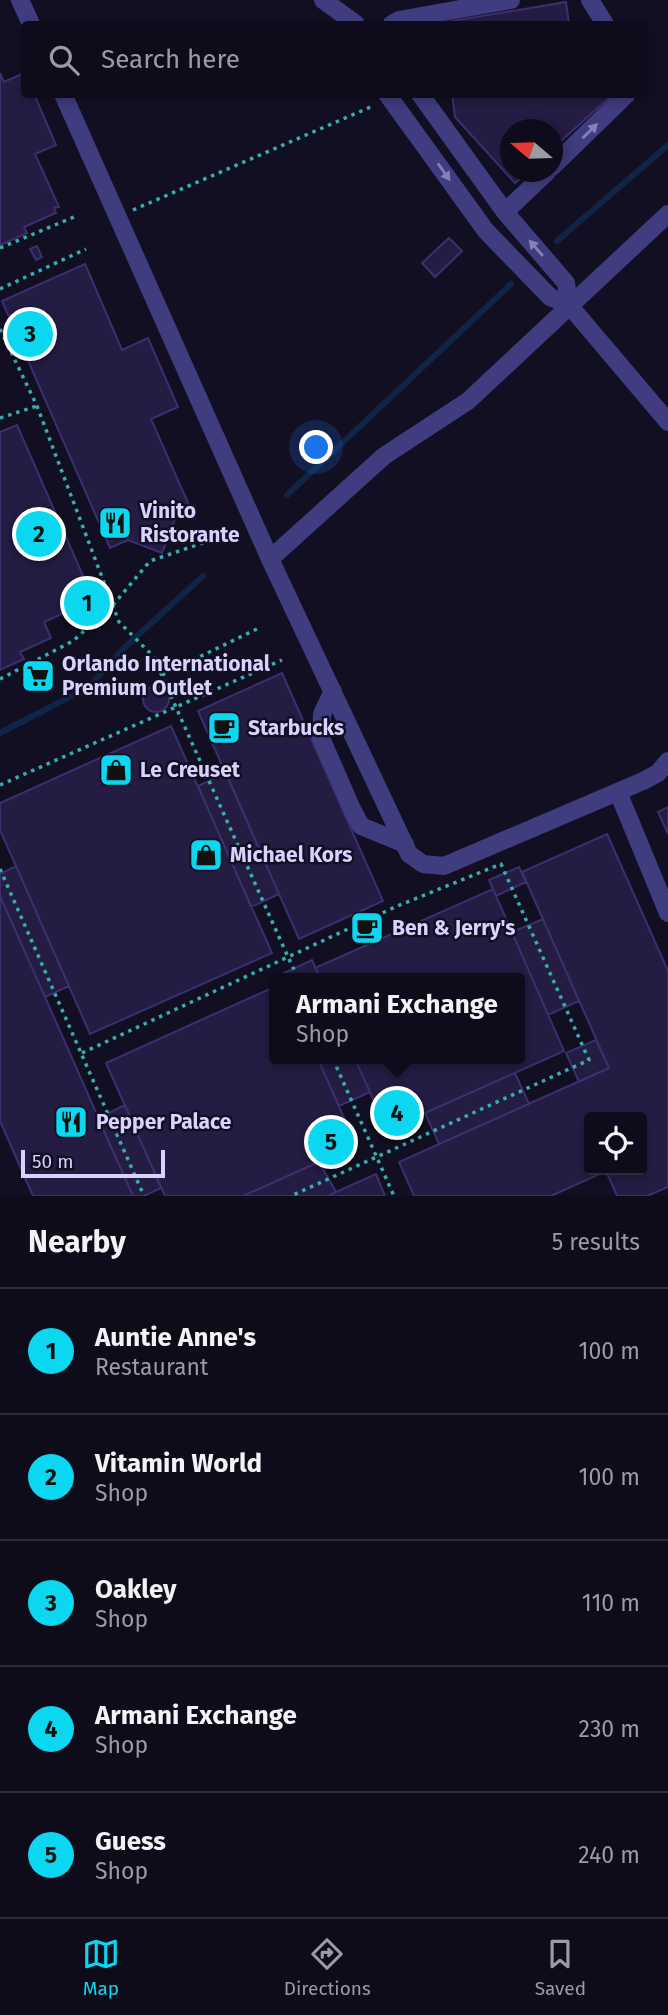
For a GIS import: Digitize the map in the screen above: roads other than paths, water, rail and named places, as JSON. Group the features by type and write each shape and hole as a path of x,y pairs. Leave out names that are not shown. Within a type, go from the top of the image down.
{"lane":[{"path":"20,0 30,21"},
{"path":"397,21 511,0"},
{"path":"590,0 603,21"},
{"path":"326,3 335,21"},
{"path":"326,3 353,21"},
{"path":"65,98 270,559 410,854 423,864 444,866 618,792 658,773 668,761"},
{"path":"384,98 486,231 550,297 569,304 668,422"},
{"path":"423,98 505,212 566,283 569,304"},
{"path":"563,155 623,98"},
{"path":"505,212 536,182"},
{"path":"270,559 384,456 468,401 668,214"},
{"path":"333,691 321,714 321,738 352,809 361,826 405,844"},
{"path":"618,792 668,913"}],"waterway":[{"path":"557,241 668,145"},
{"path":"287,495 511,284"},
{"path":"0,733 89,687 124,648 203,576"}],"place":[{"name":"Oakley","path":"30,334"},
{"name":"Vinito Ristorante","path":"115,523"},
{"name":"Vitamin World","path":"39,534"},
{"name":"Auntie Anne's","path":"87,603"},
{"name":"Orlando International Premium Outlet","path":"38,676"},
{"name":"Starbucks","path":"224,728"},
{"name":"Le Creuset","path":"116,770"},
{"name":"Michael Kors","path":"206,855"},
{"name":"Ben & Jerry's","path":"367,928"},
{"name":"Armani Exchange","path":"397,1113"},
{"name":"Pepper Palace","path":"71,1122"},
{"name":"Guess","path":"331,1142"}]}
